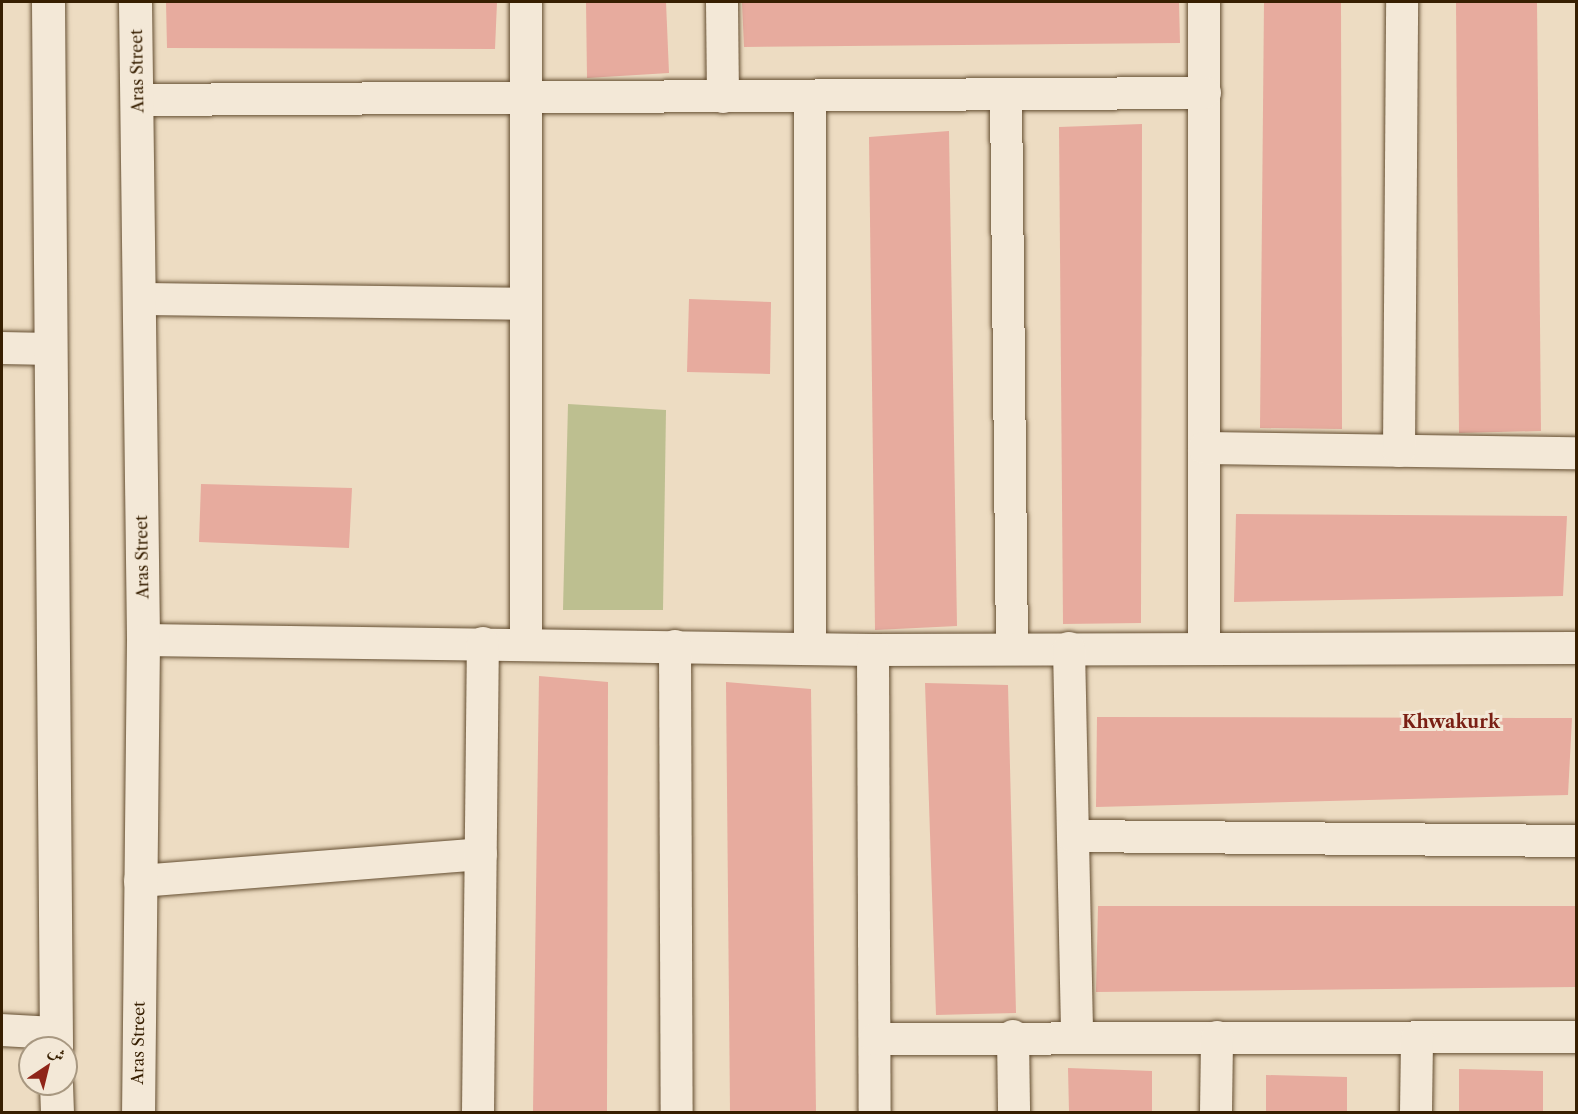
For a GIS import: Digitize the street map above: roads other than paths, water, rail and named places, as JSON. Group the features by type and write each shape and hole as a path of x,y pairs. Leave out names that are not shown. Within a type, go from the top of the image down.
{"street":[{"path":"48,2 56,1036"},
{"name":"Aras Street","path":"135,2 143,640 138,1113"},
{"path":"526,2 526,644"},
{"path":"722,2 723,97"},
{"path":"1204,2 1204,647"},
{"path":"1399,451 1402,2"},
{"path":"138,100 1204,93"},
{"path":"1006,95 1012,649"},
{"path":"810,96 810,648"},
{"path":"140,299 525,304"},
{"path":"2,348 50,349"},
{"path":"1204,448 1576,453"},
{"path":"143,640 873,650 1204,647 1576,648"},
{"path":"478,1113 483,643"},
{"path":"675,646 677,1113"},
{"path":"1069,648 1077,1037"},
{"path":"873,650 875,1113"},
{"path":"1073,836 1576,841"},
{"path":"140,881 481,854"},
{"path":"2,1030 31,1036"},
{"path":"876,1039 1013,1036 1576,1037"},
{"path":"1013,1036 1014,1113"},
{"path":"1216,1113 1217,1037"},
{"path":"1416,1113 1417,1037"},
{"path":"56,1096 57,1113"}],"district":[{"name":"Khwakurk","path":"1451,722"}]}
